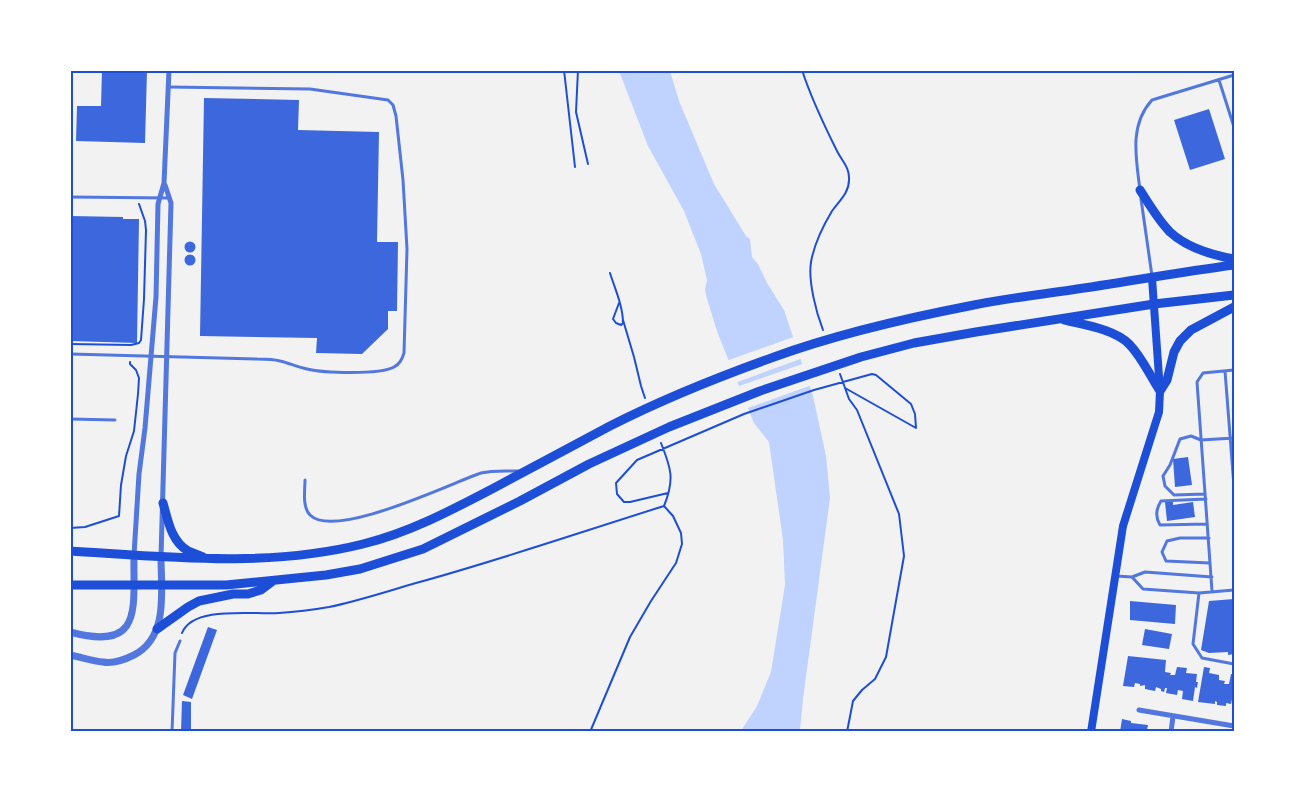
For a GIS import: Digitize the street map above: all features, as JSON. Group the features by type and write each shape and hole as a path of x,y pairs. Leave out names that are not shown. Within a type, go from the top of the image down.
{"highway":[{"path":"1140,190 1156,216 1171,232 1196,248 1216,256 1234,259"},
{"path":"70,551 208,559 279,558 339,550 364,544 436,518 613,425 688,390 773,357 851,332 970,305 1234,265"},
{"path":"70,585 226,585 326,575 360,569 423,549 589,464 669,427 760,391 861,357 914,343 1059,319 1154,304 1234,296"},
{"path":"1059,319 1089,325 1123,339 1137,354 1160,391 1167,380 1174,352 1180,341 1191,330 1234,307"},
{"path":"163,503 174,537 186,550 208,559"},
{"path":"157,629 199,601 248,594 261,590 273,581"}],"main road":[{"path":"1091,732 1124,526 1159,412 1160,391 1152,278"}],"street":[{"path":"70,632 104,638 121,632 133,613 139,474 156,297 158,204 165,183 169,70"},
{"path":"70,655 104,663 117,662 139,652 149,645 156,635 161,609 171,203 165,183"},
{"path":"1139,710 1234,726"},
{"path":"1171,732 1173,716"}],"lane":[{"path":"1152,278 1140,190 1135,138 1137,126 1146,106 1152,100 1234,75"},
{"path":"1219,80 1234,127"},
{"path":"70,354 257,358 281,361 320,371 376,372 396,366 402,360 407,249 403,180 393,105 388,100 310,89 169,87"},
{"path":"70,197 169,198"},
{"path":"1212,591 1197,382 1203,373 1234,370"},
{"path":"1226,371 1234,487"},
{"path":"70,419 116,420"},
{"path":"1205,496 1174,495 1165,486 1163,476 1180,439 1191,436 1201,440 1232,438"},
{"path":"305,480 305,505 309,514 319,520 334,521 398,506 483,473 529,470"},
{"path":"1205,496 1161,501 1157,508 1157,520 1160,525 1207,524"},
{"path":"1209,538 1180,538 1167,541 1162,552 1166,561 1210,563"},
{"path":"1115,576 1132,577 1145,572 1212,577"},
{"path":"1132,577 1143,590 1199,593 1234,590"},
{"path":"1199,593 1194,645 1202,658 1234,664"},
{"path":"172,732 175,653 180,641"}],"path":[{"path":"564,70 575,167"},
{"path":"578,70 576,112 588,164"},
{"path":"802,70 809,91 838,154 848,169 849,180 846,194 832,212 817,242 810,264 820,321"},
{"path":"70,344 131,345 141,340 146,230 137,198"},
{"path":"610,273 619,303 623,320 621,325 613,319 619,303"},
{"path":"70,528 85,527 119,516 122,477 134,431 138,394 139,378 136,370 130,364 130,355"},
{"path":"669,493 624,502 617,494 616,483 637,460 733,419 814,390 872,374 911,404 915,414 916,428 845,388 849,399 858,410 899,514 904,556 886,657 874,679 853,701 847,732"},
{"path":"590,732 630,637 676,563 682,544 681,533 673,516 664,506"}],"water":[{"path":"619,71 670,71 679,101 714,184 750,239 752,257 784,310 813,396 826,456 830,498 800,731 741,731 757,706 771,672 785,585 783,540 769,442 754,423 718,334 705,290 707,280 701,254 684,211 648,146"}],"pier":[{"path":"796,336 803,358 735,383 726,361"},
{"path":"805,363 812,385 745,409 736,387"}],"building":[{"path":"102,70 147,70 145,143 76,141 77,106 101,106"},
{"path":"204,98 299,100 298,130 379,132 377,242 398,242 397,311 388,311 388,329 362,354 316,353 317,338 200,336"},
{"path":"1209,109 1225,159 1190,170 1174,120"},
{"path":"70,216 139,219 137,343 70,341"},
{"path":"190,242 194,243 194,251 190,252 186,251 185,247 186,243"},
{"path":"190,255 194,256 194,264 190,265 186,264 185,260 186,256"},
{"path":"1188,457 1192,485 1175,487 1173,459"},
{"path":"1173,500 1173,505 1193,502 1195,517 1167,521 1165,502"},
{"path":"1234,599 1234,654 1209,653 1201,650 1209,601"},
{"path":"1130,601 1176,605 1175,624 1130,620"},
{"path":"208,627 217,630 192,699 183,695"},
{"path":"1145,629 1172,634 1169,649 1142,645"},
{"path":"1128,656 1166,660 1165,672 1171,673 1170,675 1175,675 1177,667 1187,668 1186,673 1197,674 1196,682 1198,682 1193,701 1182,699 1183,691 1178,690 1177,695 1166,693 1167,688 1164,692 1156,687 1155,691 1145,689 1145,685 1140,686 1135,683 1134,687 1123,686"},
{"path":"1204,667 1210,668 1209,673 1219,675 1219,680 1225,681 1224,684 1229,684 1231,674 1234,674 1234,700 1232,699 1231,704 1226,703 1226,706 1217,705 1215,701 1215,704 1198,702"},
{"path":"182,701 191,702 191,732 181,732"},
{"path":"1122,719 1131,721 1131,723 1148,725 1147,730 1120,732"}]}
